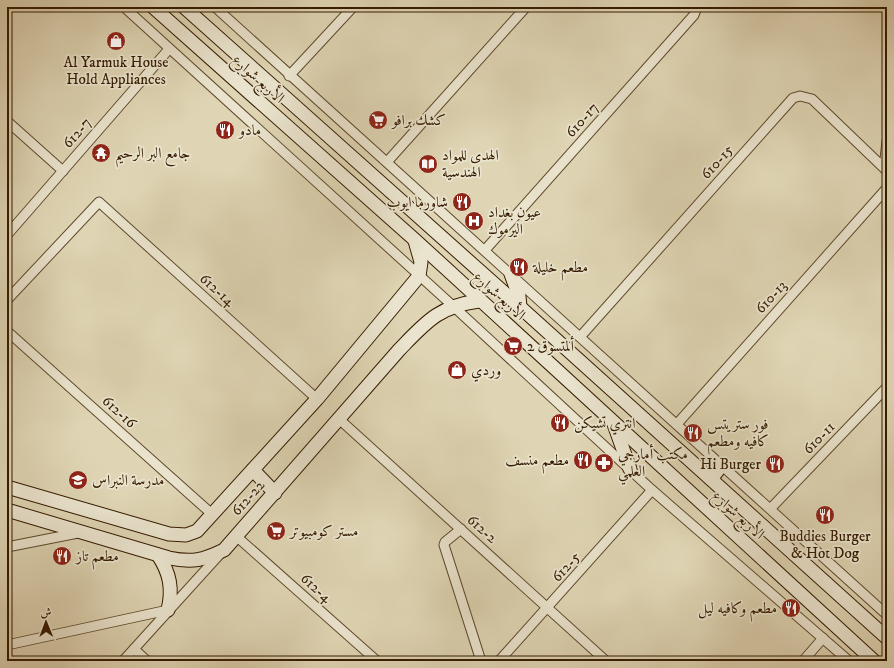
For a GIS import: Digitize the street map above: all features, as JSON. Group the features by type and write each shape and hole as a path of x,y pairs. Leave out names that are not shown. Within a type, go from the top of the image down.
{"main road":[{"name":"الأربع شوارع","path":"153,7 415,240 479,301 874,661"},
{"name":"الأربع شوارع","path":"184,7 887,638"},
{"path":"415,240 420,262 419,276"},
{"path":"511,274 519,296 520,307"},
{"name":"612-22","path":"7,486 174,535 186,535 197,530 213,515 317,399 419,276"},
{"name":"612-22","path":"7,510 181,561 204,560 224,550 425,323 444,310 453,306 479,301"},
{"path":"544,359 550,360 557,357 561,352 562,345"},
{"path":"568,381 573,370 578,366 584,366"},
{"path":"614,424 630,469"},
{"path":"711,479 722,465"},
{"path":"254,470 275,493"},
{"path":"158,555 170,581 168,610"}],"street":[{"path":"124,7 453,306 652,490 849,661"},
{"path":"215,7 289,76 485,250 887,614"},
{"path":"289,76 353,7"},
{"path":"387,162 526,7"},
{"name":"610-17","path":"485,250 694,15 697,7"},
{"name":"612-7","path":"7,235 170,49"},
{"name":"610-15","path":"580,337 793,98 800,96 812,99 887,170"},
{"path":"7,121 63,170"},
{"path":"887,141 885,159 887,170"},
{"name":"610-13","path":"677,424 887,188"},
{"name":"612-14","path":"7,300 99,202 317,399"},
{"name":"612-16","path":"7,331 213,515"},
{"name":"610-11","path":"771,508 887,387"},
{"name":"612-2","path":"339,419 606,661"},
{"name":"612-5","path":"499,661 652,490"},
{"path":"460,529 445,542 444,545 481,661"},
{"path":"7,547 82,532"},
{"name":"612-4","path":"236,536 377,661"},
{"path":"123,661 224,550"},
{"path":"7,645 168,610"},
{"path":"803,661 823,638"},
{"path":"134,649 147,661"}],"place":[{"name":"Al Yarmuk House Hold Appliances","path":"116,41"},
{"name":"كشك برافو","path":"378,120"},
{"name":"مادو","path":"225,130"},
{"name":"جامع البر الرحيم","path":"101,153"},
{"name":"الهدى للمواد الهندسية","path":"428,164"},
{"name":"شاورما ايوب","path":"462,202"},
{"name":"عيون بغداد اليرموك","path":"474,221"},
{"name":"مطعم خليلة","path":"519,267"},
{"name":"ألمتسوق 2","path":"513,346"},
{"name":"وردي","path":"457,370"},
{"name":"انتري تشيكن","path":"560,423"},
{"name":"فور ستريتس كافيه ومطعم","path":"693,433"},
{"name":"مطعم منسف","path":"583,460"},
{"name":"مكتب أمارجي العلمي","path":"604,463"},
{"name":"Hi Burger","path":"775,464"},
{"name":"مدرسة النبراس","path":"78,480"},
{"name":"Buddies Burger & Hot Dog","path":"825,515"},
{"name":"مستر كومبيوتر","path":"276,531"},
{"name":"مطعم تاز","path":"62,556"},
{"name":"مطعم وكافيه ليل","path":"791,608"}]}
